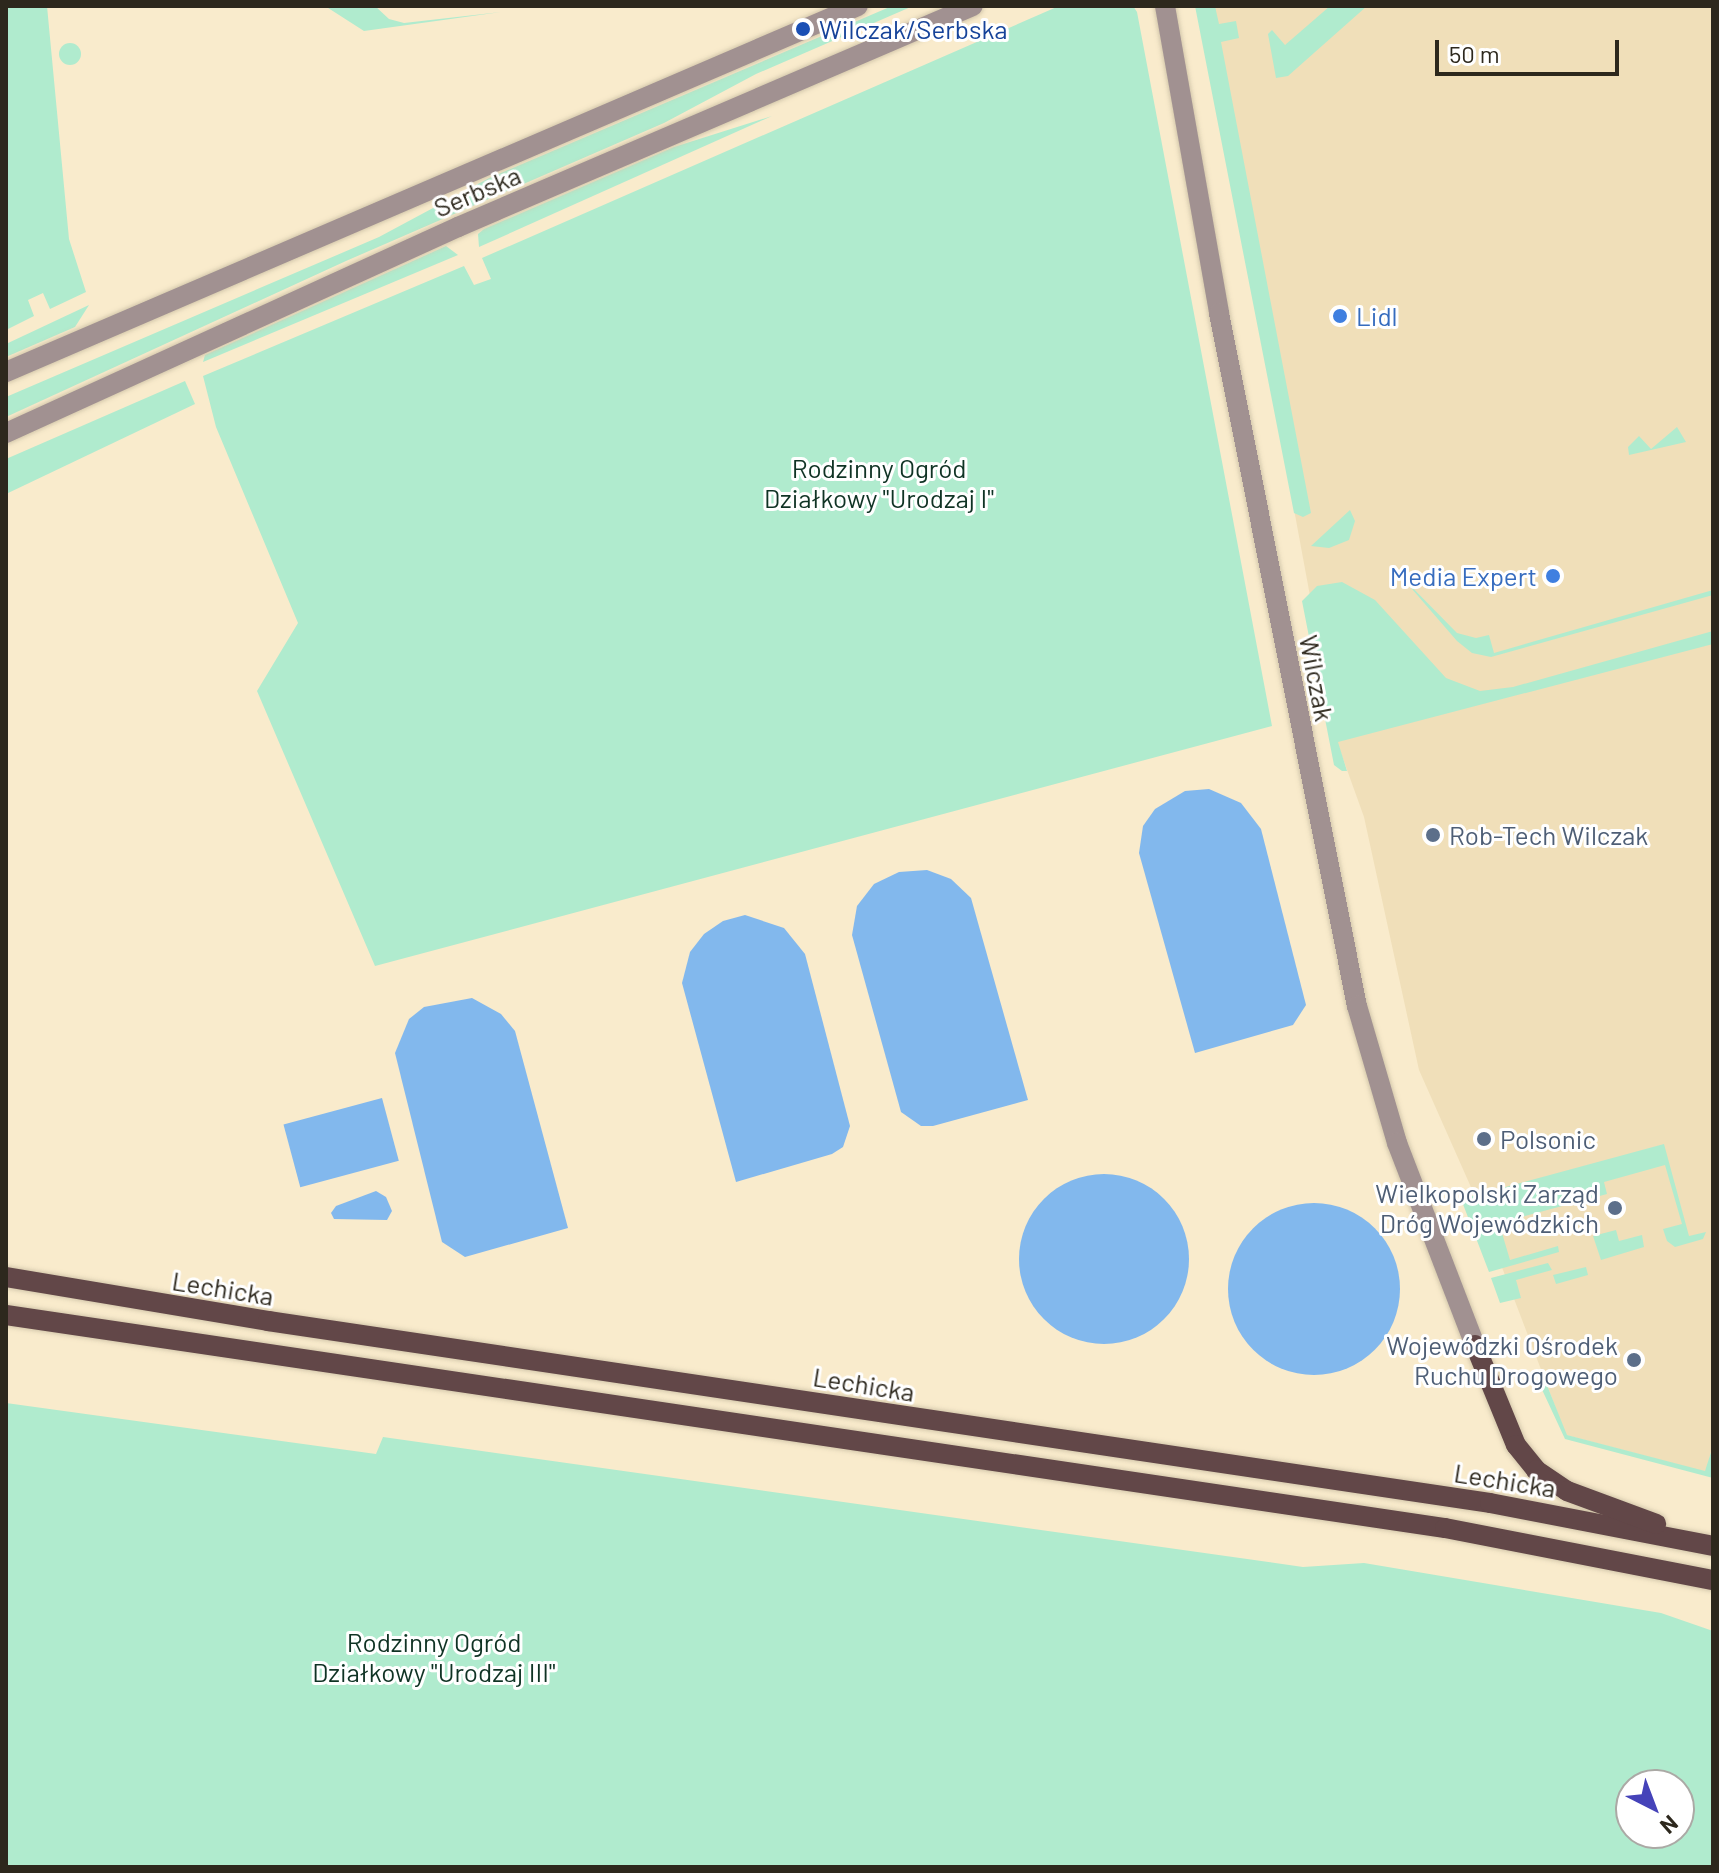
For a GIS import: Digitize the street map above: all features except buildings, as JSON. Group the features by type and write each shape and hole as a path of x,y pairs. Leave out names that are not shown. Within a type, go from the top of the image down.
{"main road":[{"name":"Lechicka","path":"6,1277 268,1321 1490,1503 1713,1545"},
{"path":"6,1315 1445,1528 1713,1580"},
{"path":"1475,1345 1516,1445 1551,1482 1590,1501 1713,1545"}],"street":[{"name":"Serbska","path":"6,372 858,6"},
{"name":"Serbska","path":"6,433 443,233 973,6"},
{"name":"Wilczak","path":"1165,6 1219,313 1357,1006 1392,1130 1475,1345"}],"shaded area":[{"path":"1201,6 1713,6 1713,1443 1706,1472 1566,1435 1474,1194 1419,1070 1364,817 1337,742"}],"green space":[{"path":"6,6 47,6 69,239 86,292 50,309 43,293 28,300 34,316 6,330"},
{"path":"325,6 375,6 389,19 404,23 501,12 364,31"},
{"path":"892,6 913,6 756,74 664,123 346,261 6,417 6,397 379,237 489,178"},
{"name":"Rodzinny Ogród Działkowy \"Urodzaj I\"","path":"1059,6 1133,6 1137,12 1272,726 375,966 257,691 298,623 216,427 203,376 464,266 474,285 491,279 482,258"},
{"path":"1195,6 1215,6 1219,24 1236,21 1239,38 1221,42 1311,513 1303,517 1294,513"},
{"path":"1330,6 1367,6 1288,76 1276,78 1268,34 1272,30 1285,45"},
{"path":"70,43 78,46 81,54 78,62 70,65 62,62 59,54 62,46"},
{"path":"772,116 479,247 478,234 484,229 674,147"},
{"path":"446,246 458,255 203,362 205,355"},
{"path":"89,305 75,327 6,357 6,344"},
{"path":"185,381 195,404 6,494 6,459"},
{"path":"1677,427 1686,442 1629,455 1628,447 1639,436 1651,449"},
{"path":"1350,510 1355,521 1349,540 1329,548 1311,546"},
{"path":"1399,574 1457,633 1476,638 1489,635 1494,653 1713,590 1713,595 1491,657 1472,653 1457,641"},
{"path":"1342,582 1375,600 1446,678 1480,691 1513,687 1713,631 1713,644 1338,742 1347,771 1342,771 1334,765 1302,601 1317,586"},
{"path":"1664,1144 1689,1236 1706,1232 1703,1239 1675,1247 1667,1241 1663,1229 1682,1224 1665,1165 1604,1182 1607,1194 1499,1223 1510,1260 1558,1246 1559,1252 1489,1272 1461,1199"},
{"path":"1616,1230 1619,1241 1642,1235 1644,1247 1601,1260 1593,1236"},
{"path":"1548,1263 1552,1270 1516,1280 1521,1298 1500,1303 1491,1278"},
{"path":"1586,1267 1588,1275 1556,1284 1553,1275"},
{"path":"1542,1373 1567,1435 1705,1471 1713,1446 1713,1478 1565,1439 1538,1381"},
{"name":"Rodzinny Ogród Działkowy \"Urodzaj III\"","path":"6,1403 376,1454 383,1437 1303,1567 1364,1563 1661,1613 1713,1631 1713,1867 6,1867"}],"water":[{"path":"1209,789 1241,803 1261,829 1306,1005 1293,1025 1195,1053 1139,853 1143,826 1155,809 1185,791"},
{"path":"927,870 951,879 971,898 1028,1100 933,1126 921,1126 901,1112 852,935 857,906 874,884 899,872"},
{"path":"745,915 784,928 805,954 850,1126 843,1147 832,1154 736,1182 682,983 690,952 704,934 723,921"},
{"path":"472,998 501,1014 515,1031 568,1228 465,1257 442,1242 395,1053 409,1019 424,1007"},
{"path":"382,1098 399,1161 300,1187 283,1124"},
{"path":"1104,1174 1137,1180 1164,1199 1183,1226 1189,1259 1183,1292 1164,1319 1137,1338 1104,1344 1071,1338 1044,1319 1025,1292 1019,1259 1025,1226 1044,1199 1071,1180"},
{"path":"376,1191 386,1197 392,1211 387,1220 334,1219 331,1213 336,1206"},
{"path":"1314,1203 1347,1210 1375,1228 1393,1256 1400,1289 1393,1322 1375,1350 1347,1368 1314,1375 1281,1368 1253,1350 1235,1322 1228,1289 1235,1256 1253,1228 1281,1210"}],"place":[{"name":"Wilczak/Serbska","path":"803,29"},
{"name":"Lidl","path":"1340,316"},
{"name":"Media Expert","path":"1553,576"},
{"name":"Rob-Tech Wilczak","path":"1433,835"},
{"name":"Polsonic","path":"1484,1139"},
{"name":"Wielkopolski Zarząd Dróg Wojewódzkich","path":"1615,1208"},
{"name":"Wojewódzki Ośrodek Ruchu Drogowego","path":"1634,1360"}]}
